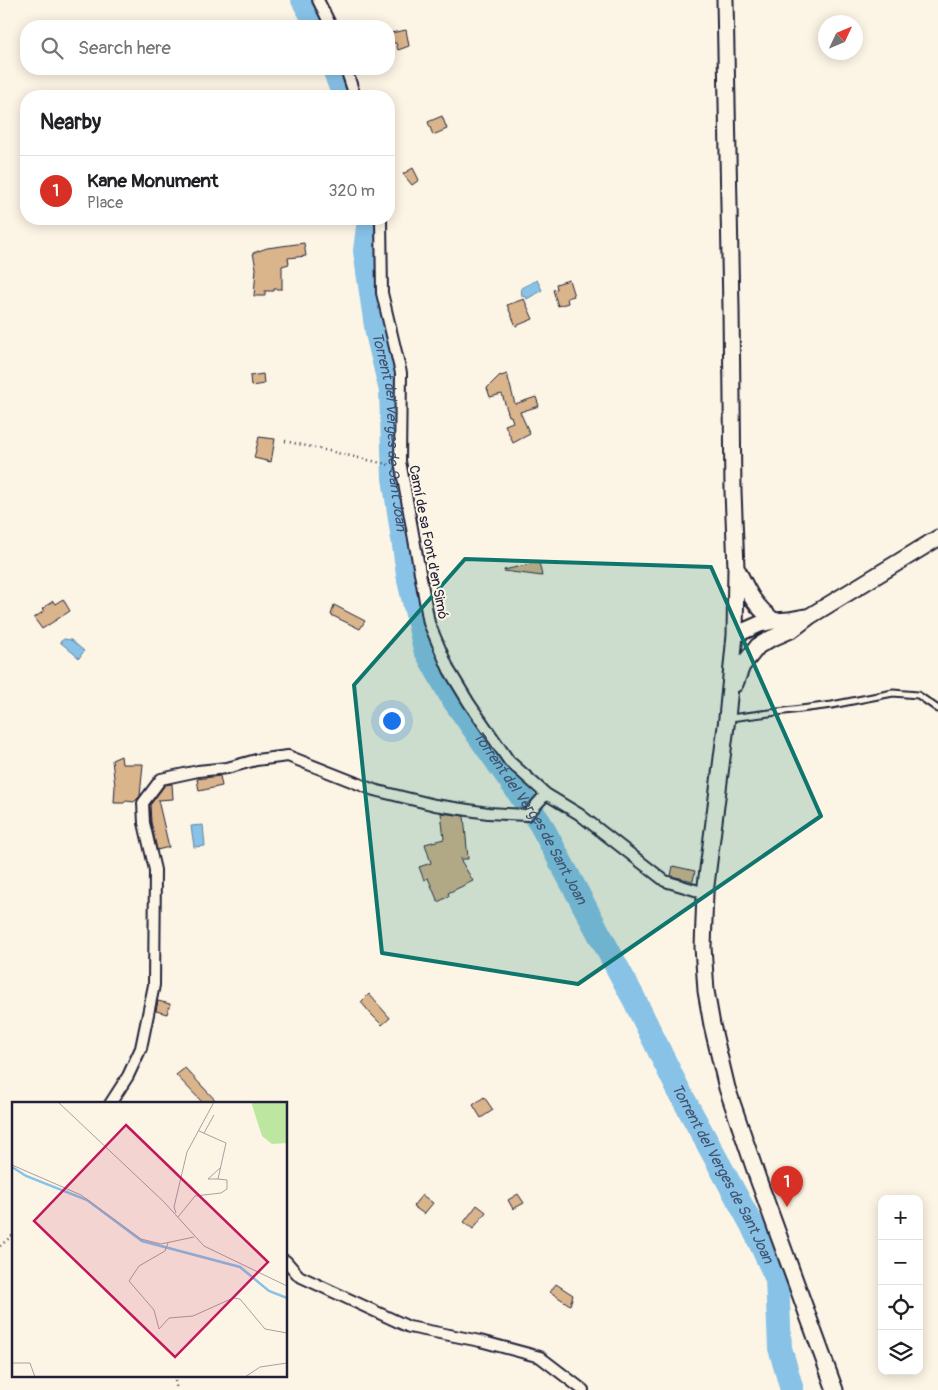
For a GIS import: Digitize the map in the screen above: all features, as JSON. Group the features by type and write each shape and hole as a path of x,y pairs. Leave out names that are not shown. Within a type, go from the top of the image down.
{"main road":[{"path":"725,0 733,491 736,568 734,635 727,718 705,893 703,947 706,991 723,1072 758,1179 835,1390"},
{"path":"728,700 742,666 758,646 793,629 810,616 938,538"},
{"path":"736,568 749,596 760,610 774,621"},
{"path":"734,635 760,624 810,616"},
{"path":"734,635 752,639 770,639"}],"street":[{"path":"318,0 328,20"},
{"path":"348,75 353,90"},
{"name":"Camí de sa Font d'en Simó","path":"381,225 382,293 401,373 400,461 429,622 449,670 509,761 546,794 579,814 665,881 705,893"},
{"path":"111,1102 128,1076 141,1048 154,985 155,870 144,823 143,803 162,779 198,771 227,768 256,760 288,756 374,790 435,805 488,813 527,815 546,794"},
{"path":"288,1264 298,1276 409,1327 480,1341 540,1357 583,1390"}],"lane":[{"path":"727,718 832,705 893,693 918,695 938,709"}],"path":[{"path":"285,441 382,463"},
{"path":"0,1246 12,1236"}],"highlighted area":[{"path":"465,559 711,567 821,816 578,984 382,953 354,685"}],"water":[{"path":"537,280 542,290 527,299 522,296 521,288"},
{"path":"64,639 71,640 84,651 79,658 60,642"},
{"path":"203,825 205,846 194,847 191,826"}],"building":[{"path":"406,30 409,46 398,50 395,43 395,32"},
{"path":"442,116 447,129 433,135 428,122"},
{"path":"413,168 419,180 412,185 403,174"},
{"path":"304,243 306,256 288,258 289,264 282,266 282,289 265,291 265,296 254,296 256,268 253,253 267,248"},
{"path":"569,280 574,296 567,298 568,303 558,306 553,290 557,289 556,284"},
{"path":"524,299 533,319 516,326 507,305"},
{"path":"263,374 264,384 251,386 250,376"},
{"path":"507,374 515,404 536,397 539,406 520,412 530,434 513,443 505,425 513,422 511,416 509,416 502,394 490,397 487,388 500,375"},
{"path":"259,437 275,439 271,462 254,458"},
{"path":"539,562 542,576 504,571 504,570"},
{"path":"63,599 70,611 42,629 34,618 53,601 55,604"},
{"path":"334,605 365,621 360,629 331,615"},
{"path":"121,756 122,764 143,764 140,796 134,802 114,803 115,786 112,760"},
{"path":"220,776 222,786 199,791 197,779"},
{"path":"172,784 173,799 158,800 169,847 157,850 151,822 150,805 165,785"},
{"path":"441,813 464,816 468,859 460,859 473,881 448,893 449,896 438,902 428,878 424,880 419,867 431,863 425,844 444,839"},
{"path":"673,866 695,871 693,881 671,876"},
{"path":"369,994 390,1018 382,1025 361,1002"},
{"path":"158,1001 170,1004 167,1014 156,1011"},
{"path":"185,1068 217,1102 202,1102 176,1075"},
{"path":"484,1097 493,1110 481,1118 473,1105"},
{"path":"518,1194 524,1203 513,1209 508,1200"},
{"path":"422,1195 433,1203 424,1214 413,1206"},
{"path":"477,1205 486,1212 473,1229 464,1222"},
{"path":"556,1284 573,1295 570,1305 550,1292"}],"waterway":[{"name":"Torrent del Verges de Sant Joan","path":"303,0 315,20"},
{"name":"Torrent del Verges de Sant Joan","path":"336,75 342,90"},
{"name":"Torrent del Verges de Sant Joan","path":"368,225 365,251 377,333 391,391 394,478 409,580 425,649 451,696 540,823 634,999 677,1087 752,1225 777,1279 780,1348 792,1390"}],"place":[{"name":"Kane Monument","path":"787,1207"}]}
